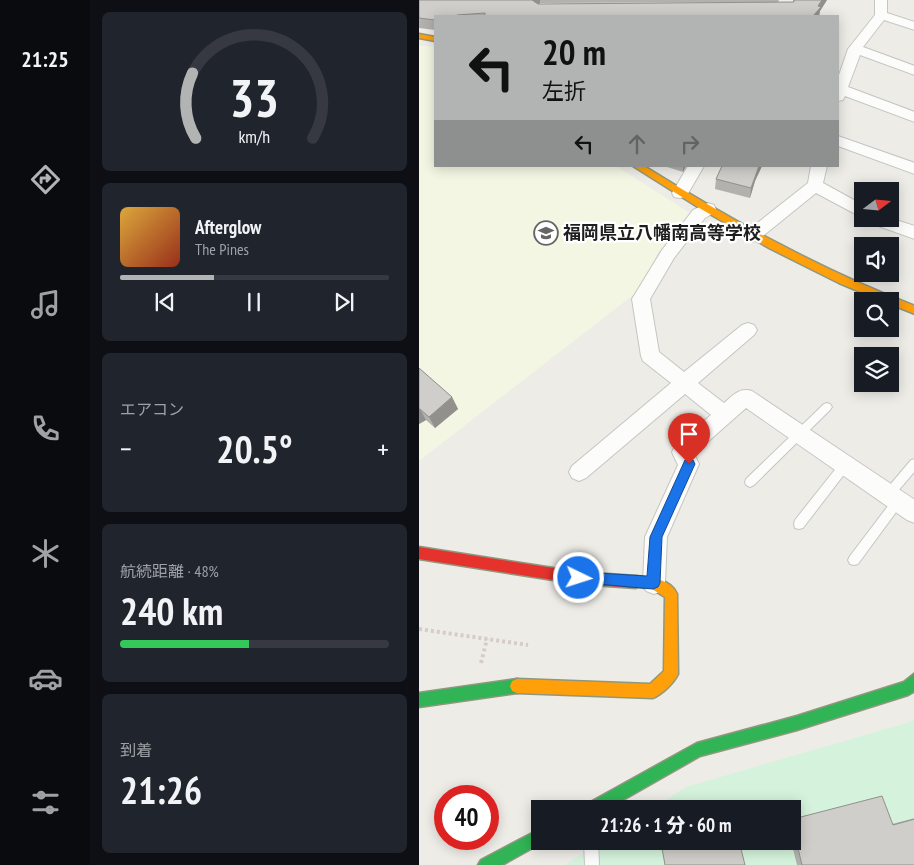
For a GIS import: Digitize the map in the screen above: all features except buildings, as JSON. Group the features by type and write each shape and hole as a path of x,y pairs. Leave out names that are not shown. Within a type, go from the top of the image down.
{"street":[{"path":"881,0 881,15 855,49 839,93 914,118"},
{"path":"881,15 914,26"},
{"path":"419,36 434,38"},
{"path":"855,49 914,71"},
{"path":"839,141 914,169"},
{"path":"639,167 752,236 839,280 913,308"},
{"path":"680,193 695,167"},
{"path":"752,236 815,185 819,167"},
{"path":"815,185 854,207"},
{"path":"708,209 699,214 668,254 641,299 650,356 725,415"},
{"path":"899,227 914,233"},
{"path":"579,472 748,329"},
{"path":"653,583 656,537 689,464 682,452 745,397 914,513"},
{"path":"419,553 579,578 653,583 671,594 671,674 653,691 510,686 419,700"},
{"path":"609,800 697,750 912,690"},
{"path":"486,865 531,841"}],"lane":[{"path":"750,482 827,407"},
{"path":"855,560 914,463"},
{"path":"799,524 845,465"},
{"path":"591,850 592,865"}],"path":[{"path":"419,629 528,645"}],"shaded area":[{"name":"福岡県立八幡南高等学校","path":"419,45 434,47 434,167 618,167 690,213 657,254 641,289 419,461"},
{"path":"914,718 914,865 565,865 588,850 801,850 801,800 666,800 686,787 910,722"}],"traffic: fast":[{"path":"608,800 697,750 797,723 908,688 915,680"},
{"path":"419,700 517,686"},
{"path":"486,865 531,841"}],"traffic: slow":[{"path":"419,36 434,39"},
{"path":"639,167 738,227 772,245 842,280 915,310"},
{"path":"517,686 653,691 671,674 671,594 654,583 636,582"}],"traffic: jam":[{"path":"419,553 579,578 636,582"}],"place":[{"name":"福岡県立八幡南高等学校","path":"546,233"}],"route":[{"path":"579,578 653,583 656,537 689,464"}]}
